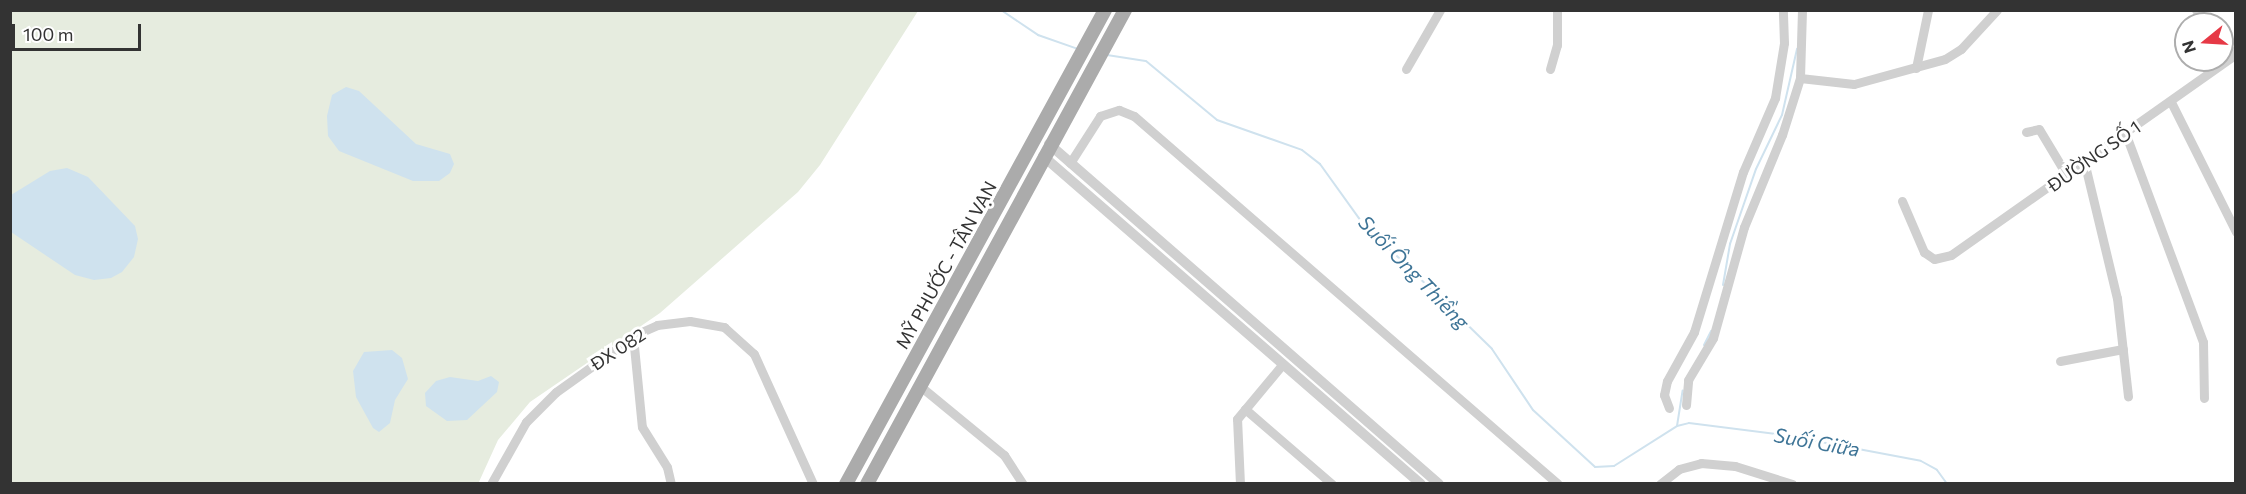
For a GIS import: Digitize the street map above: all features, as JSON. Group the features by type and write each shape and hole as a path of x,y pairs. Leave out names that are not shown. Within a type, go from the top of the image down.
{"main road":[{"name":"MỸ PHƯỚC - TÂN VẠN","path":"846,483 1105,10"},
{"name":"MỸ PHƯỚC - TÂN VẠN","path":"867,483 1046,150 1125,10"}],"street":[{"path":"1406,69 1440,10"},
{"path":"1550,69 1557,45 1557,10"},
{"path":"1669,408 1664,395 1667,381 1694,332 1743,172 1773,104 1782,65 1783,10"},
{"path":"1686,405 1688,380 1713,338 1741,235 1760,180 1782,135 1800,78 1803,10"},
{"path":"1916,68 1928,10"},
{"path":"1800,78 1863,83 1916,68 1954,54 1996,10"},
{"name":"ĐƯỜNG SỐ 1","path":"1902,201 1924,252 1934,259 1951,255 2084,161 2126,135 2235,55"},
{"path":"2171,102 2235,232"},
{"path":"1070,163 1100,116 1119,110 1134,116 1558,483"},
{"path":"2026,132 2039,129 2067,174"},
{"path":"2126,135 2203,342 2204,398"},
{"path":"1046,150 1070,163 1227,308 1282,364 1421,483"},
{"path":"1046,150 1227,308 1439,483"},
{"path":"2084,161 2117,298 2128,396"},
{"name":"ĐX 082","path":"491,483 526,422 541,406 633,336 678,321 724,327 754,354 813,483"},
{"path":"633,336 642,427 667,467 671,483"},
{"path":"2060,361 2123,349"},
{"path":"1240,483 1237,419 1282,364"},
{"path":"920,386 1004,455 1023,483"},
{"path":"1245,409 1332,483"},
{"path":"1660,483 1679,469 1701,463 1735,466 1792,483"}],"shaded area":[{"path":"10,11 918,11 820,165 798,192 660,313 530,402 498,440 478,484 11,483"}],"water":[{"path":"346,87 359,91 416,144 450,154 454,164 450,173 439,181 413,181 339,151 328,136 327,116 332,95"},
{"path":"67,168 88,177 135,226 138,239 134,257 122,272 111,278 94,280 75,275 11,232 11,195 50,171"},
{"path":"392,350 402,358 408,379 395,400 390,423 379,432 373,428 356,397 353,371 364,352"},
{"path":"491,376 499,382 497,392 467,420 447,421 426,406 425,393 436,381 450,377 478,381"}],"waterway":[{"name":"Suối Ông Thiềng","path":"1001,10 1038,35 1078,49"},
{"path":"1723,285 1730,244 1756,169 1782,115 1797,49"},
{"name":"Suối Ông Thiềng","path":"1107,55 1146,61 1217,120 1302,150 1320,164 1361,221 1492,349 1533,410 1595,467 1614,466 1677,426 1689,423 1784,435 1921,461 1937,470 1947,484"},
{"path":"1704,345 1711,331"},
{"path":"1677,426 1683,390"}],"water label":[{"name":"Suối Giữa","path":"1817,442"}]}
